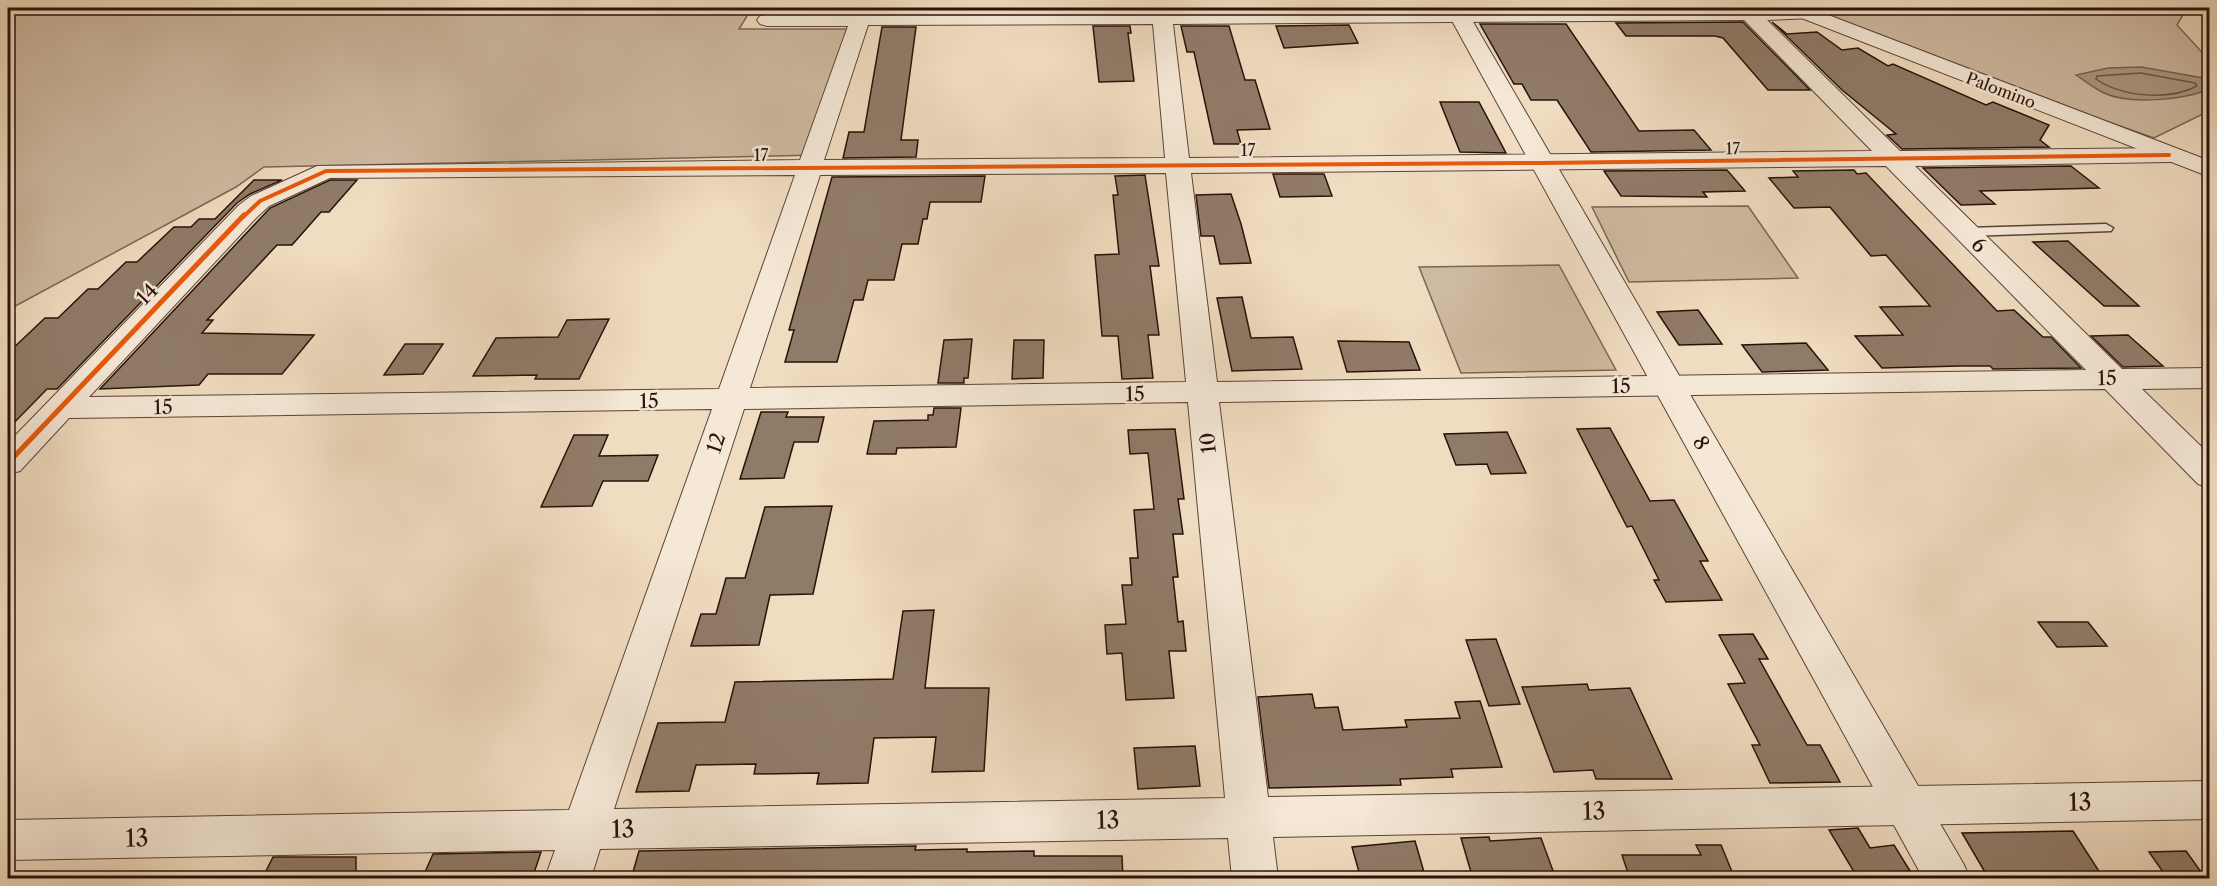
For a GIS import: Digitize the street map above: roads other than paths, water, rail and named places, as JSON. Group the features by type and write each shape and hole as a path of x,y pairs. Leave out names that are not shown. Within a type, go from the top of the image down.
{"street":[{"path":"767,20 862,14 1457,12 1749,14 1799,11"},
{"name":"Palomino","path":"1799,11 2210,170"},
{"name":"8","path":"1457,12 1947,879"},
{"name":"10","path":"1162,13 1255,879"},
{"name":"12","path":"568,879 862,14"},
{"name":"6","path":"1749,14 2210,476"},
{"name":"17","path":"326,171 1178,163 1894,160 2169,155"},
{"name":"14","path":"8,463 248,211 260,201 326,171"},
{"name":"15","path":"60,408 2210,378"},
{"name":"13","path":"8,840 2210,800"}],"lane":[{"path":"1966,232 2106,228"}],"water":[{"path":"2141,67 2209,79 2209,89 2186,96 2156,100 2127,99 2104,93 2076,75 2108,68"}]}
